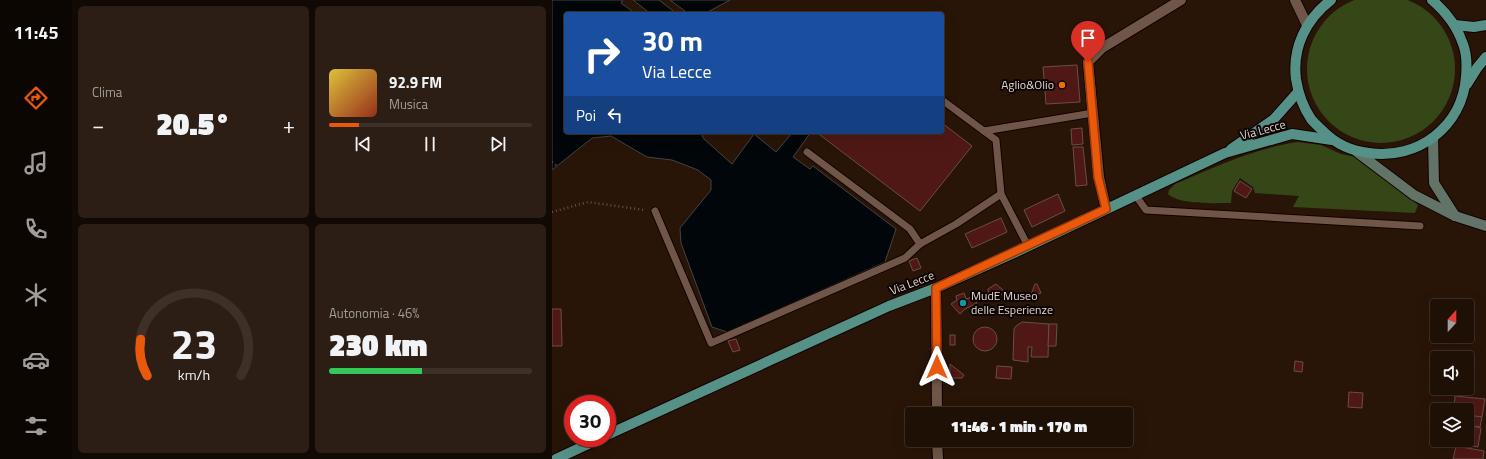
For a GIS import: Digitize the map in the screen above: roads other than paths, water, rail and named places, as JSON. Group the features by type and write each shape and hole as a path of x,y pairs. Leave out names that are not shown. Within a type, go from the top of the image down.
{"main road":[{"path":"1331,0 1320,8 1307,25 1298,46 1295,69 1298,92 1311,119 1332,140 1357,152 1414,195 1455,216 1486,226"},
{"path":"1432,0 1444,10 1455,25 1464,45 1467,66 1466,88"},
{"path":"1455,25 1474,27 1486,25"},
{"path":"1357,152 1383,155 1403,152 1433,138 1448,124 1459,107 1466,88 1477,68 1486,57"},
{"name":"Via Lecce","path":"1225,154 1274,119 1298,92"},
{"name":"Via Lecce","path":"616,431 889,306 936,288 1136,196 1178,174 1225,154 1292,134 1332,140"},
{"path":"1433,138 1434,183 1455,216"},
{"path":"556,459 582,447"}],"street":[{"path":"1106,209 1098,177 1088,62 1102,48 1181,0"},
{"path":"1295,0 1307,25"},
{"path":"936,288 937,407"},
{"path":"937,447 938,459"}],"lane":[{"path":"944,101 996,140 1001,194 1028,246"},
{"path":"984,131 1093,113"},
{"path":"807,152 910,230 920,244"},
{"path":"655,211 711,343 905,258 920,244 956,224 1001,194"},
{"path":"1136,196 1146,210 1420,226"}],"place":[{"name":"Aglio&Olio","path":"1062,85"},
{"name":"MudE Museo delle Esperienze","path":"963,303"}]}
